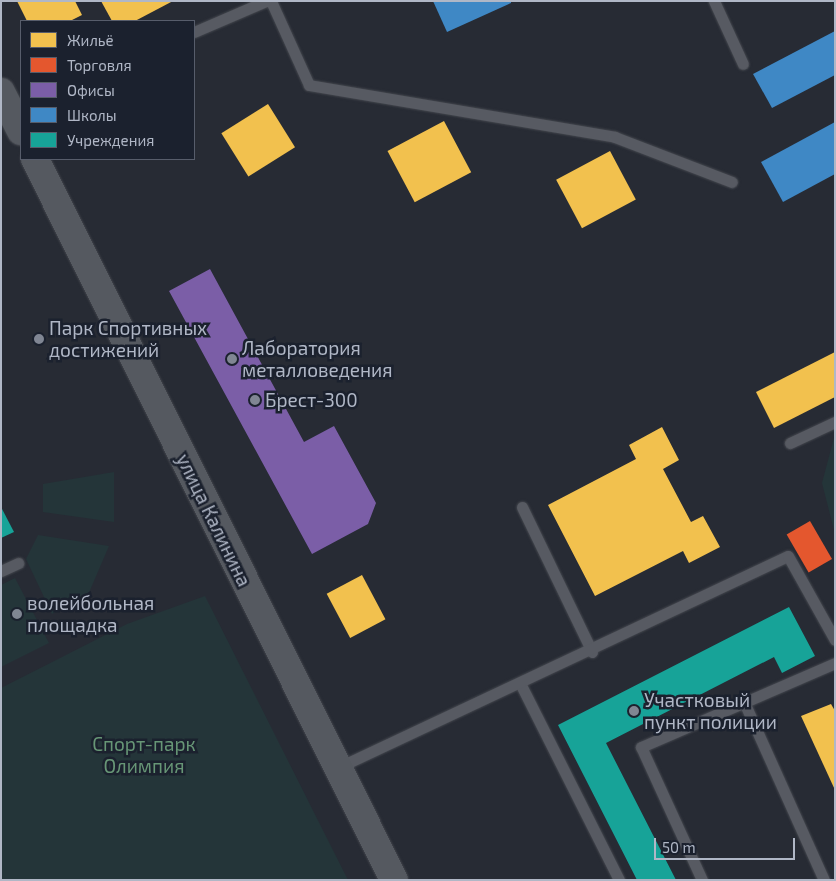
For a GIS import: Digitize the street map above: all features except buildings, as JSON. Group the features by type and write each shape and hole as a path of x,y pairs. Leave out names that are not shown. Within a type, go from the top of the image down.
{"main road":[{"name":"улица Калинина","path":"35,160 394,880"}],"lane":[{"path":"195,32 266,1"},
{"path":"271,1 309,85 615,137 732,182"},
{"path":"714,1 743,64"},
{"path":"790,443 835,422"},
{"path":"522,506 592,652"},
{"path":"337,768 592,652 788,556 835,640"},
{"path":"1,571 18,564"},
{"path":"702,880 641,747 835,663"},
{"path":"521,685 619,880"},
{"path":"744,702 824,880"}],"green space":[{"path":"835,434 835,534 822,483"},
{"path":"114,472 114,522 43,512 43,484"},
{"path":"38,535 109,546 88,595 52,614 26,559"},
{"name":"волейбольная площадка","path":"15,578 49,643 1,667 1,585"},
{"name":"Спорт-парк Олимпия","path":"205,596 348,880 1,880 1,688 127,624"}],"place":[{"name":"Парк Спортивных достижений","path":"39,339"},
{"name":"Лаборатория металловедения","path":"232,359"},
{"name":"Брест-300","path":"255,400"},
{"name":"волейбольная площадка","path":"17,614"},
{"name":"Участковый пункт полиции","path":"634,711"}]}
